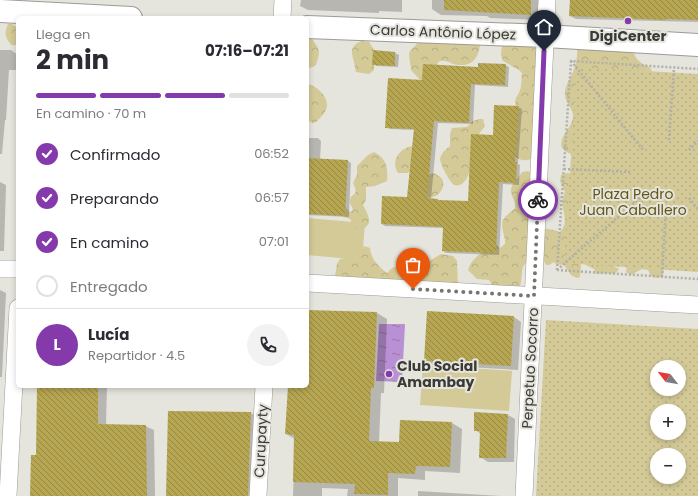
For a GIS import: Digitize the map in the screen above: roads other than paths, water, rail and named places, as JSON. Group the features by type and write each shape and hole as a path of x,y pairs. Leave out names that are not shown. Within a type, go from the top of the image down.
{"street":[{"path":"282,16 283,0"},
{"name":"Perpetuo Socorro","path":"524,496 547,0"},
{"path":"0,11 30,10 105,16"},
{"name":"Carlos Antônio López","path":"309,27 545,36 698,45"},
{"path":"0,269 16,270"},
{"path":"309,283 698,305"},
{"path":"8,496 16,346"},
{"name":"Curupayty","path":"258,496 264,388"}],"water":[{"path":"379,324 405,324 402,382 376,381"}],"place":[{"name":"DigiCenter","path":"628,21"},
{"name":"Club Social Amambay","path":"389,374"}],"park label":[{"name":"Plaza Pedro Juan Caballero","path":"633,202"}]}
